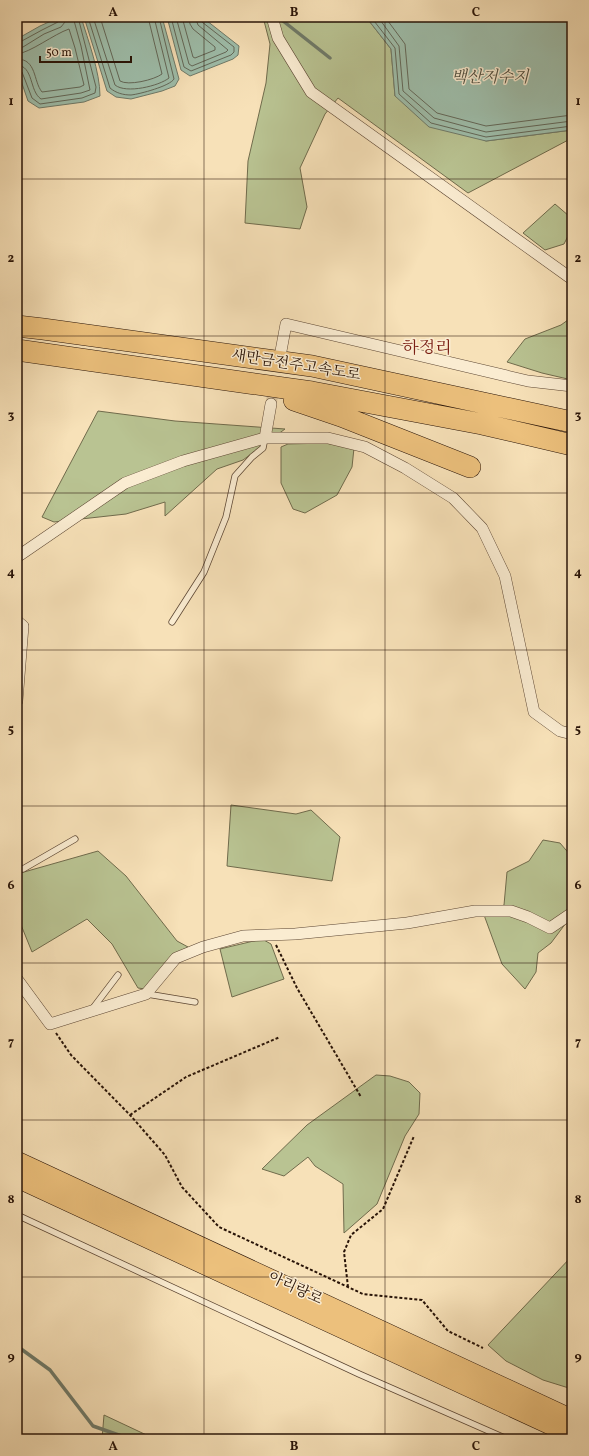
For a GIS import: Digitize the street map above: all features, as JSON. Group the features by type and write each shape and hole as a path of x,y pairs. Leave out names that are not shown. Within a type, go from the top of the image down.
{"highway":[{"name":"새만금전주고속도로","path":"17,326 312,366 572,422"},
{"name":"새만금전주고속도로","path":"17,350 312,392 482,424 572,445"},
{"path":"240,382 341,416 470,467"},
{"name":"아리랑로","path":"17,1161 572,1419"},
{"name":"아리랑로","path":"17,1178 572,1435"}],"street":[{"path":"272,17 278,38 311,92 572,279"},
{"path":"281,351 286,324 528,381 572,386"},
{"path":"265,438 271,404"},
{"path":"17,557 125,482 183,461 265,438 328,438 365,447 405,468 453,498 482,528 505,576 534,712 560,731 572,734"},
{"path":"17,620 23,626 17,701"},
{"path":"17,979 50,1024 146,994 176,958 204,947 243,936 295,934 407,923 475,911 511,911 528,917 550,928 572,913"}],"lane":[{"path":"172,622 204,572 226,516 235,476 252,457 263,448 265,438"},
{"path":"17,869 23,869 75,839"},
{"path":"92,1010 118,975"},
{"path":"146,994 195,1002"},
{"path":"17,1215 359,1374 507,1439"}],"path":[{"path":"270,935 297,988 361,1097"},
{"path":"50,1024 72,1054 130,1115 165,1155 182,1187 219,1227 363,1294 422,1300 448,1330 483,1348"},
{"path":"130,1115 186,1078 280,1037"},
{"path":"348,1287 344,1252 351,1234 383,1208 414,1136"}],"green space":[{"path":"263,17 366,17 391,49 395,96 486,141 572,130 572,138 468,193 338,98 325,114 300,168 307,207 300,229 245,223 248,161 266,83 270,44"},
{"path":"555,204 569,216 571,230 564,244 545,250 523,233"},
{"path":"572,317 572,380 542,373 507,362 525,339 561,325"},
{"path":"98,411 175,421 285,429 243,460 217,469 165,516 165,502 126,514 54,522 42,517"},
{"path":"326,443 354,448 352,467 337,495 305,513 293,509 281,483 281,447 288,444"},
{"path":"231,805 296,814 311,810 340,837 332,881 227,866"},
{"path":"543,840 560,843 572,857 572,919 566,923 551,943 538,953 536,972 525,989 502,964 484,915 504,905 507,872 529,861"},
{"path":"98,851 126,876 177,941 188,947 169,959 145,989 138,988 112,944 87,919 32,952 17,915 17,874"},
{"path":"262,939 271,944 284,979 232,997 220,949"},
{"path":"376,1075 390,1076 409,1082 420,1093 419,1114 405,1136 377,1204 344,1233 343,1184 315,1166 308,1157 284,1176 262,1169 307,1125"},
{"path":"572,1256 572,1389 543,1380 506,1361 488,1345"},
{"path":"104,1415 155,1439 102,1439"}],"water":[{"path":"60,17 81,17 96,67 100,96 84,102 39,108 28,101 17,69 17,39"},
{"path":"84,17 162,17 179,79 175,86 131,99 116,97 107,91"},
{"path":"167,17 202,17 239,46 238,55 233,59 190,76 181,70"},
{"name":"백산저수지","path":"366,17 572,17 572,130 486,141 429,127 395,96 391,49"}],"waterway":[{"path":"278,17 330,58"},
{"path":"17,1346 50,1370 93,1426 130,1439"}],"tunnel":[{"path":"271,404 280,357"}],"district":[{"name":"하정리","path":"427,348"}]}
